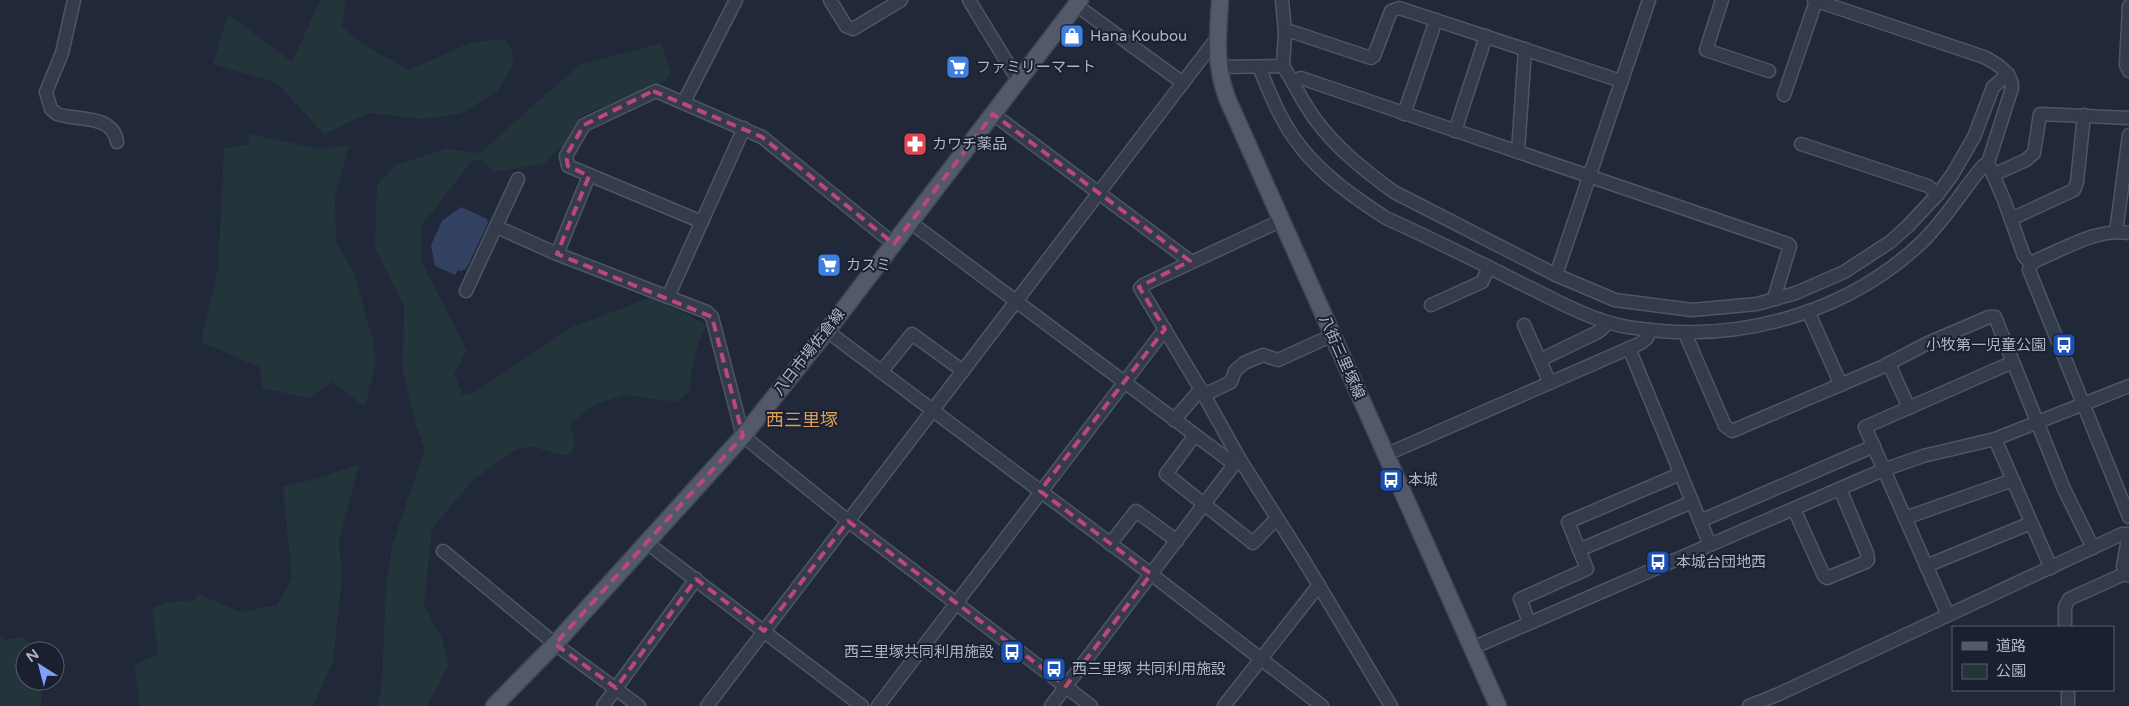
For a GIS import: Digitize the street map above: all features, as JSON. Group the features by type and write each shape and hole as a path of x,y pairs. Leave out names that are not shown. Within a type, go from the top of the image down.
{"main road":[{"name":"八街三里塚線","path":"1220,0 1217,38 1218,67 1228,98 1498,706"},
{"name":"八日市場佐倉線","path":"494,706 555,644 743,436 827,331 1078,3"}],"street":[{"path":"74,0 62,53 46,92 48,103 57,114 104,123 114,129 117,142"},
{"path":"684,102 736,0"},
{"path":"830,0 846,26 853,29 900,0"},
{"path":"970,0 1018,80"},
{"path":"1282,0 1285,32 1283,66 1309,111 1325,132 1342,150 1374,177 1394,192 1556,275 1615,300 1665,308 1715,309 1757,304 1821,283 1870,255 1908,226 1938,194 1968,149 1993,87 2008,74"},
{"path":"1556,275 1591,178 1649,0"},
{"path":"1722,0 1706,50 1768,71"},
{"path":"1784,95 1815,0 1984,57 1996,63 2012,80 2012,88 1990,169 2024,256 2031,264"},
{"path":"1078,3 1183,83"},
{"path":"2129,6 2126,66 2129,71"},
{"path":"1285,32 1293,32 1371,58 1374,56 1391,11 1394,8 1399,8 1621,82"},
{"path":"1404,114 1436,20"},
{"path":"1455,132 1486,36"},
{"path":"707,706 1217,38"},
{"path":"1518,152 1525,50"},
{"path":"1218,67 1283,66"},
{"path":"1259,67 1273,102 1300,146 1314,162 1349,192 1386,218 1605,322 1650,330 1687,333 1723,332 1786,319 1834,300 1869,282 1903,258 1935,229 1979,171 2026,160 2034,153 2040,114 2129,118"},
{"path":"1293,81 1301,78 1788,244 1790,246 1775,295 1776,299"},
{"path":"702,222 568,166 566,156 584,125 656,91 762,137 894,244"},
{"path":"993,114 1190,261"},
{"path":"2011,219 2074,190 2077,182 2084,115"},
{"path":"668,297 744,128"},
{"path":"2116,232 2129,135"},
{"path":"1801,144 1928,186 1938,194"},
{"path":"557,254 589,176"},
{"path":"466,291 518,179"},
{"path":"1282,220 1190,261 1140,288 1203,392 1236,461 1277,518 1391,706"},
{"path":"910,222 1174,420 1236,461"},
{"path":"497,227 557,254 707,312 712,317 743,436 848,521 1092,706"},
{"path":"2031,264 2100,234 2129,233"},
{"path":"2031,264 2029,273 2128,515"},
{"path":"1432,305 1482,282 1489,267"},
{"path":"1808,311 1841,384"},
{"path":"1687,333 1687,338 1722,418 1729,431 1732,432 1889,364 1928,343 1988,316 1997,319 2012,362 2064,489 2093,548"},
{"path":"1540,360 1598,332 1604,327 1605,322"},
{"path":"1524,325 1550,383"},
{"path":"878,706 1165,329"},
{"path":"1385,454 1644,341 1650,330"},
{"path":"827,331 1152,574 1322,706"},
{"path":"881,372 912,334 963,371"},
{"path":"1174,420 1203,392 1231,382 1236,371 1244,363 1263,356 1278,360 1333,335"},
{"path":"1629,348 1710,545"},
{"path":"1948,615 1865,427 2012,362"},
{"path":"1889,364 1909,408"},
{"path":"1472,648 1884,470 1923,456 1995,439 2129,386"},
{"path":"1195,435 1166,474 1253,543 1277,518"},
{"path":"1995,439 2051,568"},
{"path":"1700,521 1874,446"},
{"path":"1051,706 1236,461"},
{"path":"1529,622 1520,599 1587,569 1568,522 1680,474"},
{"path":"1905,518 2013,480"},
{"path":"1794,509 1824,576 1827,578 1866,562 1868,560 1867,553 1840,489"},
{"path":"1579,550 1692,502"},
{"path":"1110,544 1136,511 1176,541"},
{"path":"1926,566 2032,523"},
{"path":"1748,706 2122,534 2129,534 2123,566 2127,575 2069,599 2065,608 2065,626"},
{"path":"648,543 862,706"},
{"path":"442,551 555,644 639,706"},
{"path":"603,706 696,580"},
{"path":"1224,706 1318,585"},
{"path":"2068,691 2068,706"}],"highlighted area":[{"path":"653,91 762,137 894,244 993,114 1190,261 1139,287 1165,329 1040,491 1151,574 1066,686 848,521 764,631 696,579 616,688 555,644 743,436 712,317 557,254 589,176 568,166 566,156 584,125"}],"green space":[{"path":"320,0 346,0 342,26 362,44 409,70 470,43 503,39 512,49 514,64 497,91 461,114 423,119 369,113 324,134 277,83 213,64 228,14 292,62"},
{"path":"661,43 671,72 665,81 581,116 565,144 543,164 494,172 481,160 472,161 422,225 421,261 467,350 454,374 463,395 475,392 570,328 651,297 707,325 694,357 690,390 677,402 625,395 594,405 570,424 575,444 570,455 560,455 531,446 515,450 474,479 432,528 424,605 443,641 448,666 427,706 378,706 382,683 386,588 392,545 425,449 416,426 403,372 404,306 375,248 377,184 397,164 447,149 480,153 579,65"},
{"path":"251,134 319,149 349,145 335,197 336,243 354,272 373,341 376,362 365,407 332,382 308,398 263,388 259,367 201,342 218,268 224,148 248,145"},
{"path":"359,464 339,542 342,576 333,661 313,706 140,706 134,665 158,654 152,608 166,603 194,600 198,594 241,612 277,605 292,579 283,487 328,475"},
{"path":"0,637 5,640 20,637 27,641 15,641 15,691 41,691 41,706 0,706"}],"water":[{"path":"461,207 487,219 488,223 466,269 458,270 455,275 435,266 431,245 442,221"}],"place":[{"name":"Hana Koubou","path":"1072,36"},
{"name":"ファミリーマート","path":"958,67"},
{"name":"カワチ薬品","path":"915,144"},
{"name":"カスミ","path":"829,265"},
{"name":"小牧第一児童公園","path":"2064,345"},
{"name":"本城","path":"1391,480"},
{"name":"本城台団地西","path":"1658,562"},
{"name":"西三里塚共同利用施設","path":"1012,652"},
{"name":"西三里塚 共同利用施設","path":"1054,669"}],"district":[{"name":"西三里塚","path":"802,420"}]}
